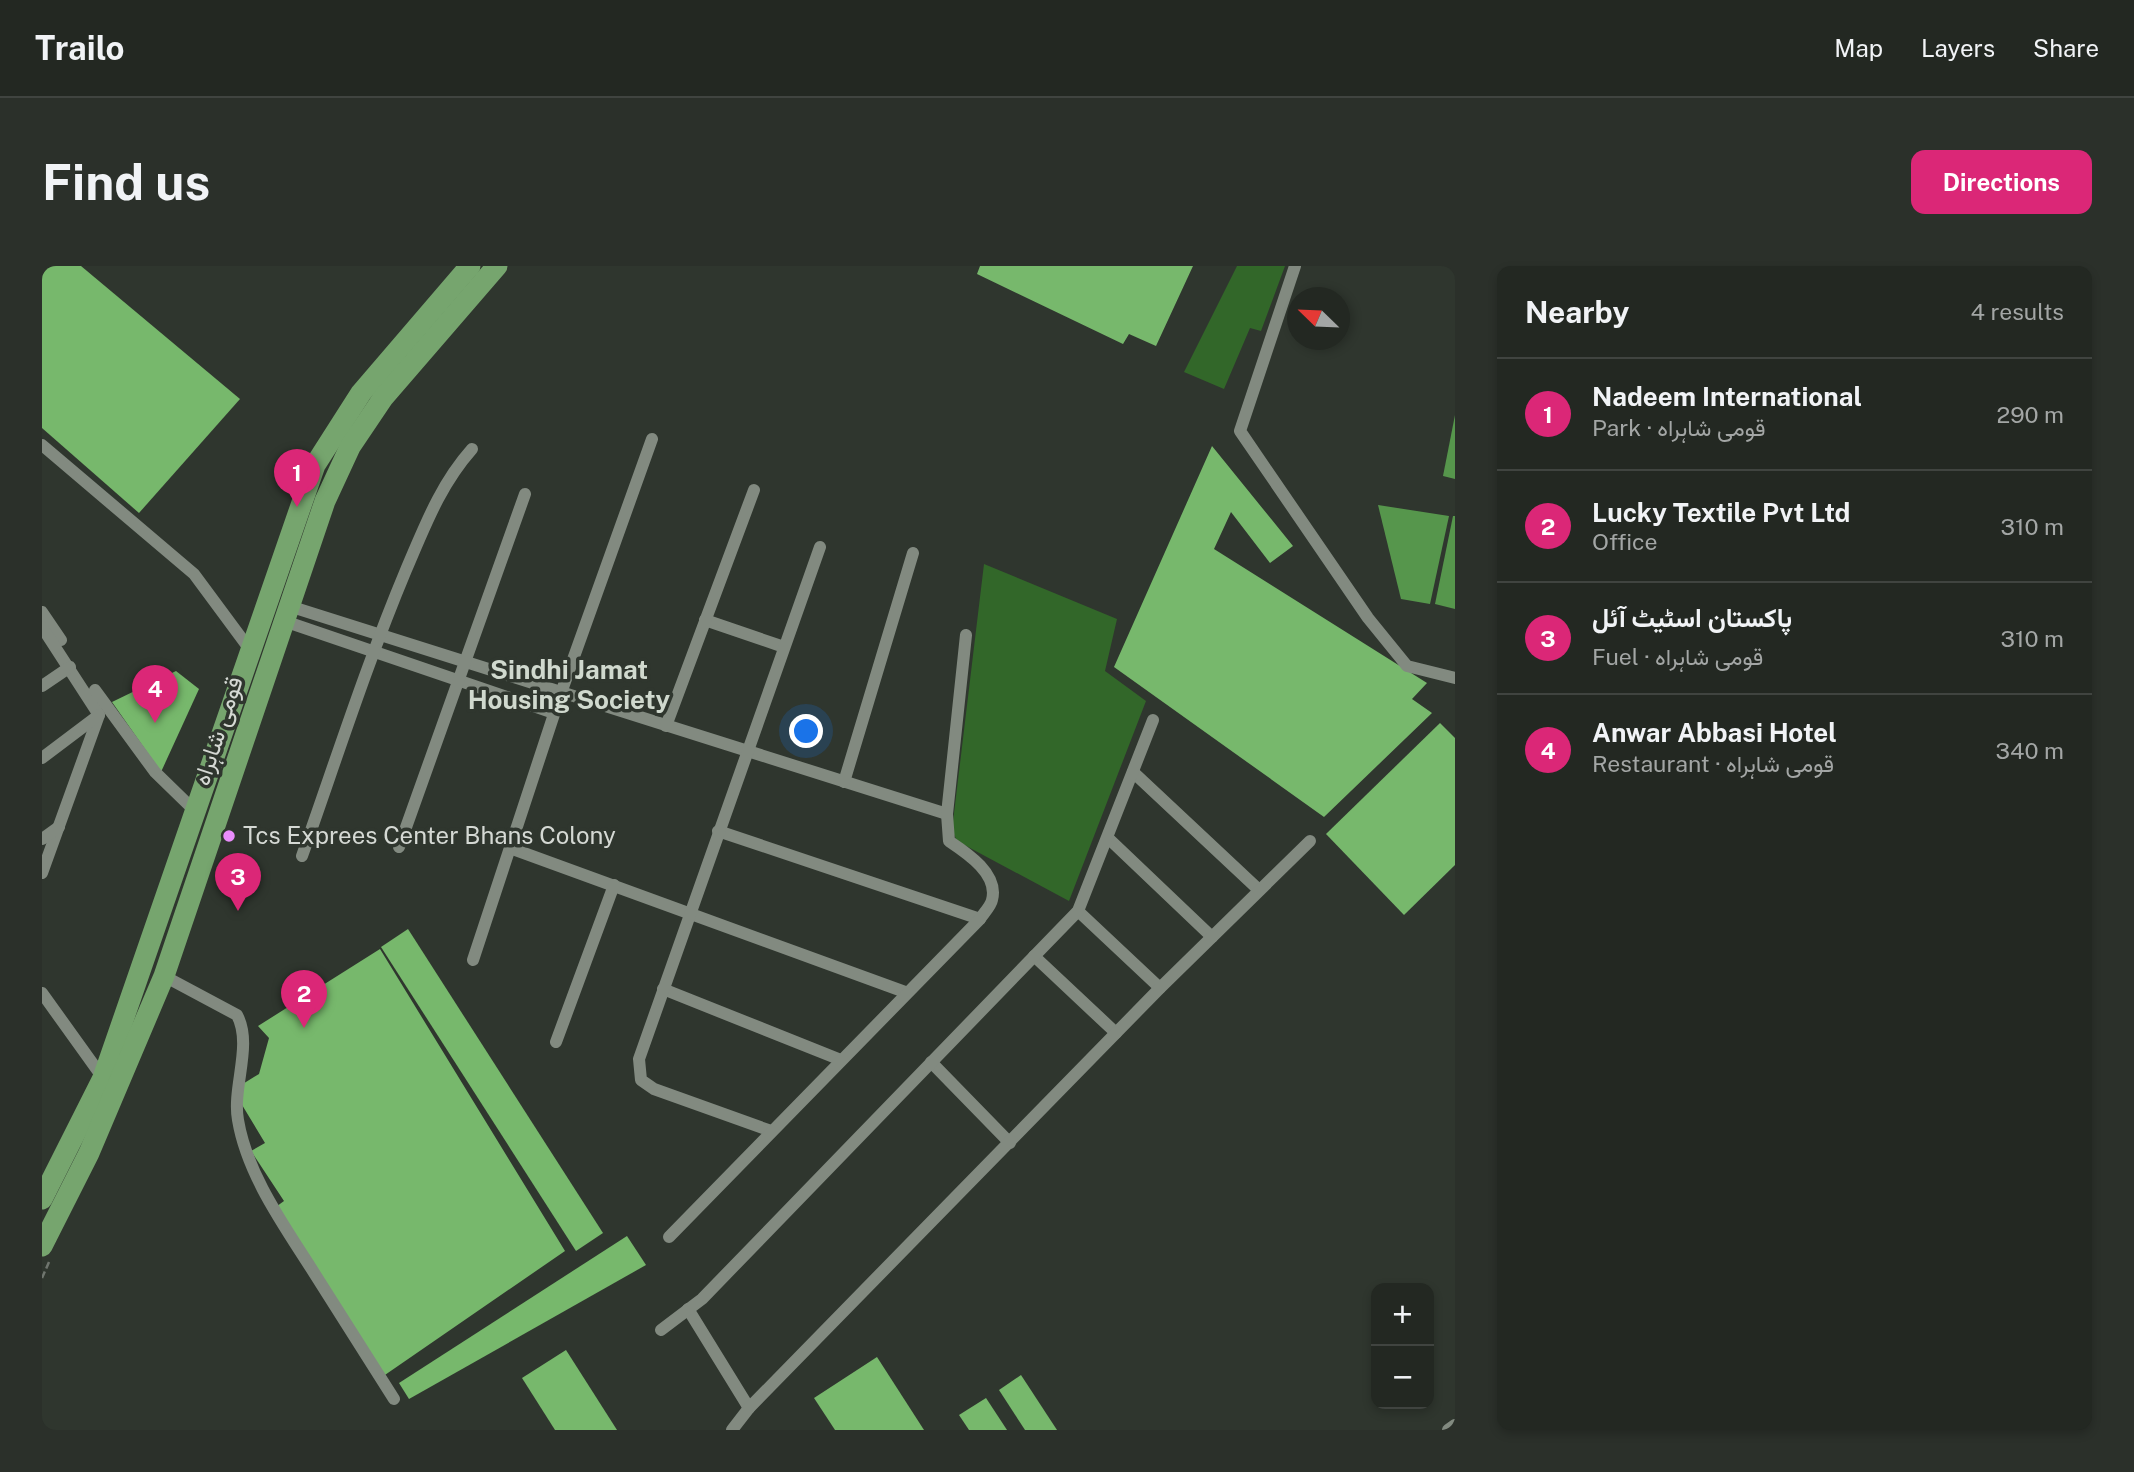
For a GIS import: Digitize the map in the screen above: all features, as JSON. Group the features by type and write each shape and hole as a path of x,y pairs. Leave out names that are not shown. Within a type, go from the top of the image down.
{"highway":[{"name":"قومی شاہراہ","path":"42,1199 103,1078 315,465 335,429 361,393 470,266"},
{"name":"قومی شاہراہ","path":"46,1254 164,976 325,501 350,447 383,398 497,266"}],"street":[{"path":"1294,266 1240,431 1368,618 1407,666 1455,678"},
{"path":"473,960 554,713 652,439"},
{"path":"42,445 194,574 251,652"},
{"path":"302,856 379,635 432,508 453,470 472,449"},
{"path":"666,726 754,490"},
{"path":"399,847 526,494"},
{"path":"771,1131 654,1089 641,1080 639,1059 820,547"},
{"path":"844,782 913,553"},
{"path":"42,612 155,772 194,810"},
{"path":"286,614 379,635 947,814"},
{"path":"286,614 374,652 554,713"},
{"path":"705,620 784,647"},
{"path":"42,627 99,715"},
{"path":"669,1237 905,992 980,919 992,900 990,881 972,856 949,841 947,814 966,635"},
{"path":"42,686 70,667"},
{"path":"42,758 99,715"},
{"path":"42,873 99,715"},
{"path":"661,1330 702,1299 1078,911 1153,720"},
{"path":"1133,772 1259,890"},
{"path":"42,839 60,827"},
{"path":"718,831 980,919"},
{"path":"1108,838 1212,937"},
{"path":"732,1430 749,1408 1160,988 1310,841"},
{"path":"510,848 905,992"},
{"path":"556,1042 614,885"},
{"path":"1078,911 1160,988"},
{"path":"1034,956 1116,1033"},
{"path":"164,976 237,1015 243,1040 237,1093 238,1121 254,1167 272,1208 394,1399"},
{"path":"663,989 841,1060"},
{"path":"42,992 103,1078"},
{"path":"931,1062 1010,1143"},
{"path":"688,1309 749,1408"},
{"path":"1448,1430 1455,1425"}],"path":[{"path":"42,1278 46,1254"}],"shaded area":[{"path":"1237,266 1285,266 1261,331 1250,328 1224,389 1184,372"},
{"path":"1455,415 1455,479 1443,476"},
{"path":"1378,505 1449,516 1430,604 1401,599"},
{"path":"1455,516 1455,609 1435,604"},
{"path":"984,564 1117,619 1105,671 1146,701 1069,901 957,841 952,830"}],"building":[{"path":"42,266 81,266 240,399 139,513 42,428"},
{"path":"980,266 1193,266 1156,346 1129,334 1123,344 977,274"},
{"path":"1212,446 1293,546 1270,563 1231,512 1214,549 1427,683 1412,699 1432,713 1324,817 1114,667"},
{"path":"176,671 199,689 161,772 112,702"},
{"path":"1440,723 1455,738 1455,865 1404,915 1326,834"},
{"path":"408,929 603,1233 576,1251 381,947"},
{"path":"380,949 565,1251 382,1377 273,1209 284,1201 251,1151 265,1143 233,1090 259,1074 269,1038 258,1026"},
{"path":"627,1236 646,1265 409,1399 399,1383"},
{"path":"566,1350 617,1430 555,1430 522,1378"},
{"path":"877,1357 924,1430 835,1430 814,1398"},
{"path":"1021,1375 1057,1430 1025,1430 999,1390"},
{"path":"986,1398 1007,1430 969,1430 959,1415"}],"place":[{"name":"Nadeem International","path":"297,507"},
{"name":"Anwar Abbasi Hotel","path":"155,723"},
{"name":"Tcs Exprees Center Bhans Colony","path":"229,836"},
{"name":"پاکستان اسٹیٹ آئل","path":"238,911"},
{"name":"Lucky Textile Pvt Ltd","path":"304,1028"}],"district":[{"name":"Sindhi Jamat Housing Society","path":"569,685"}]}
